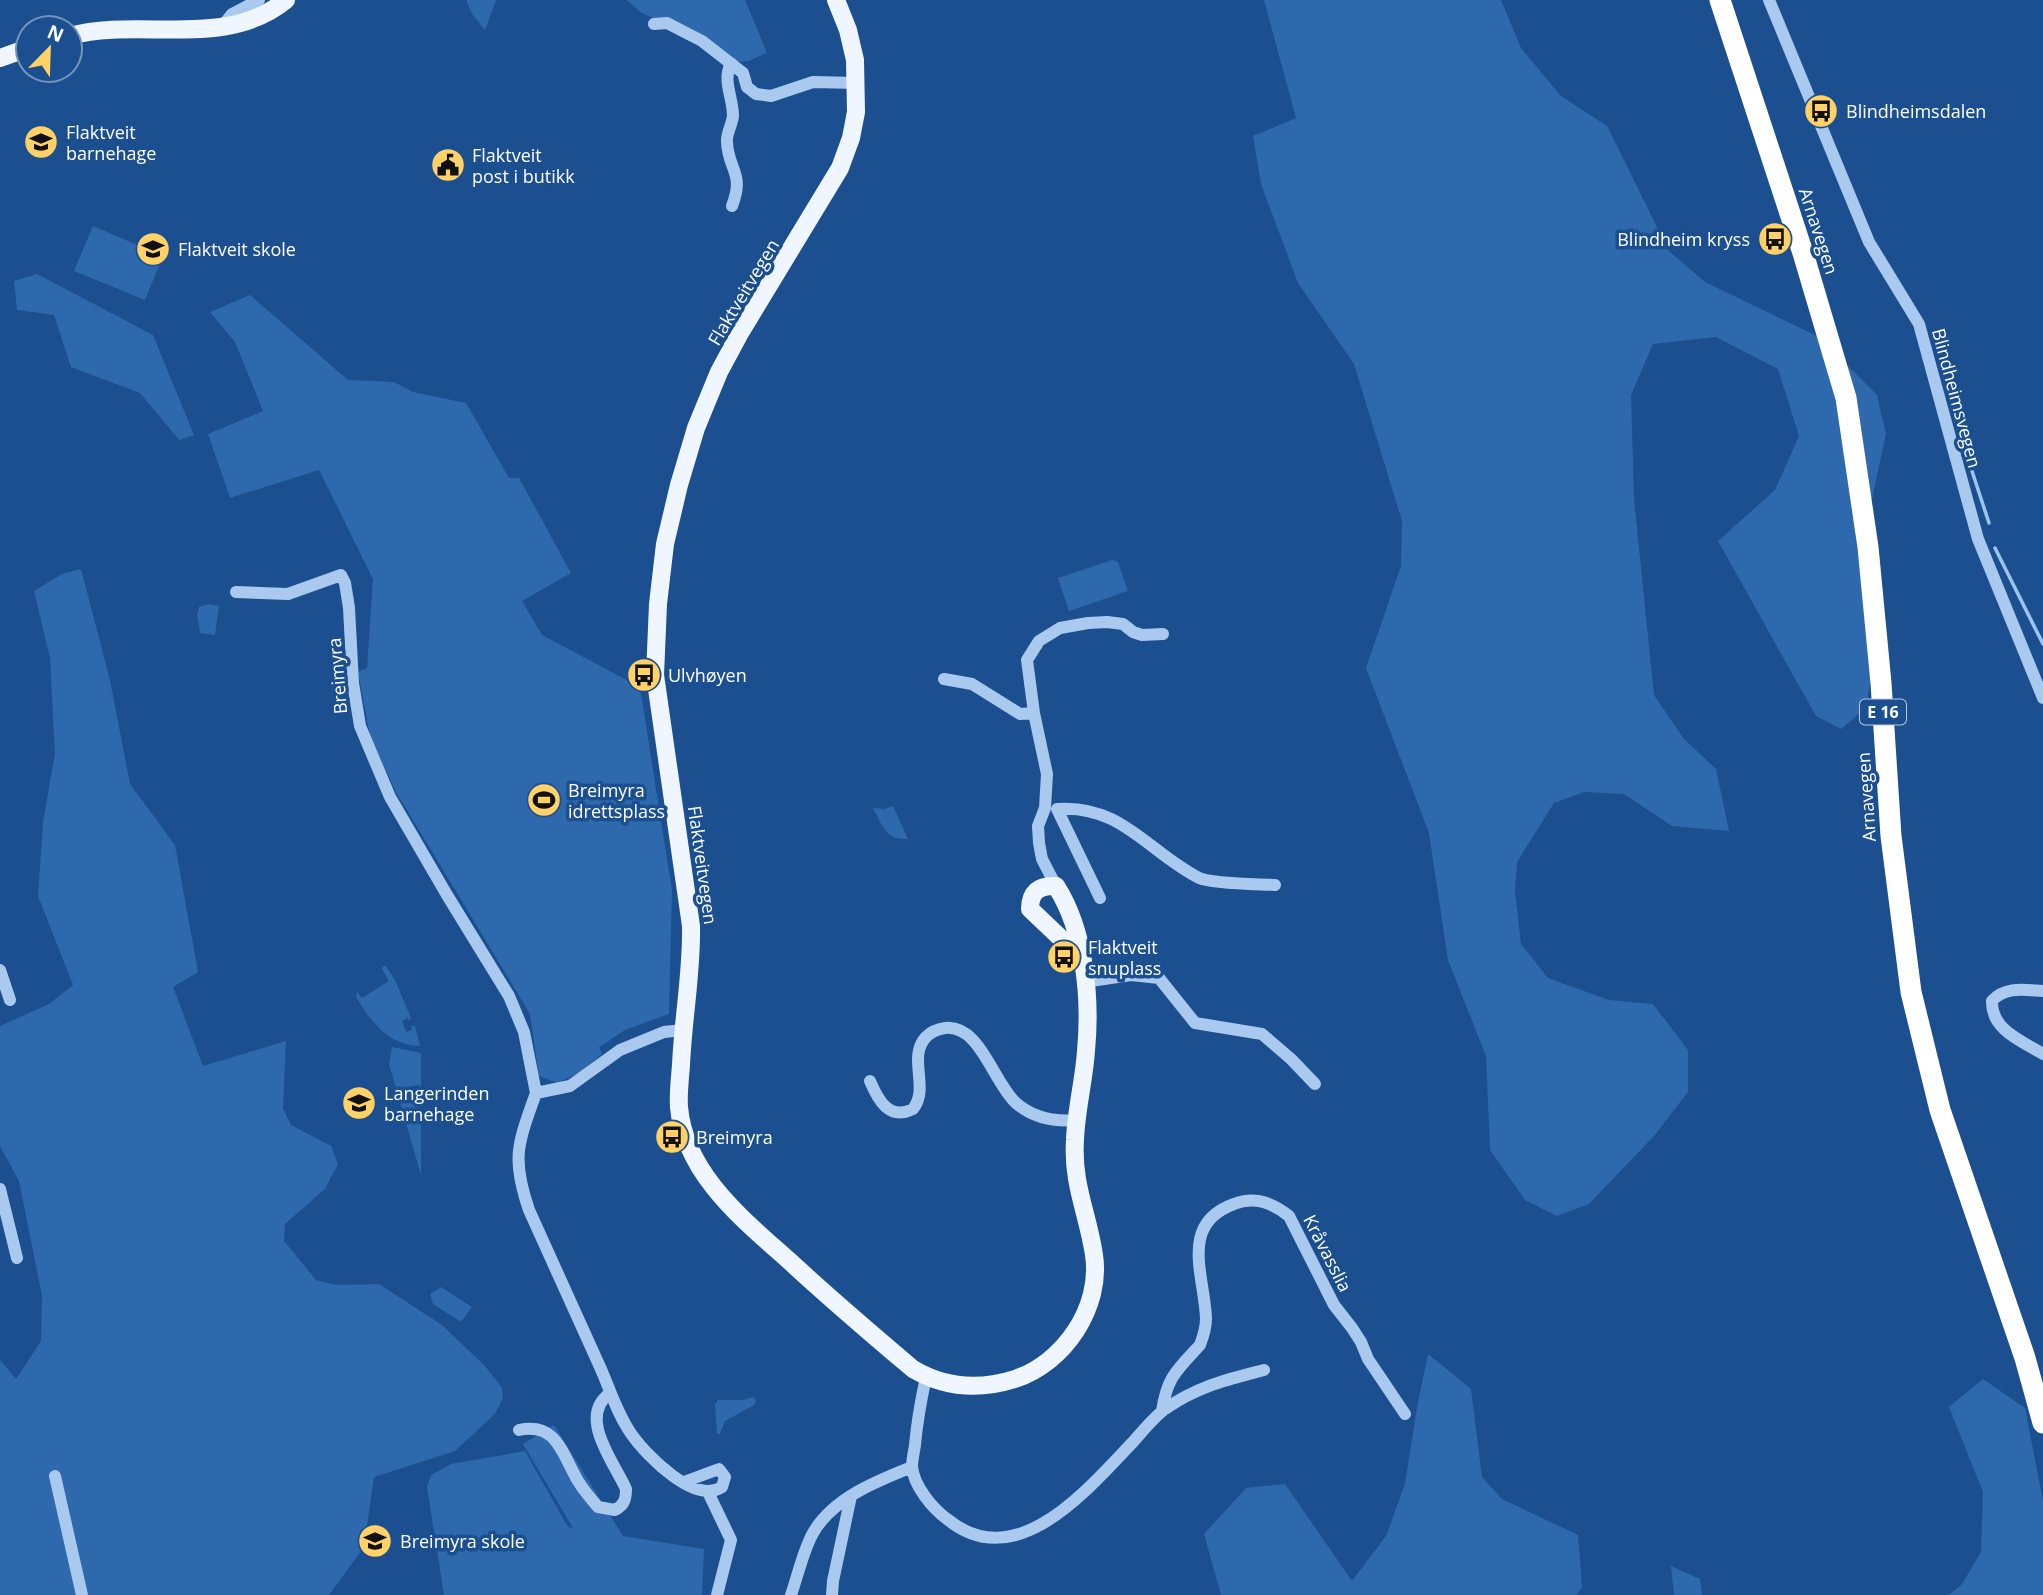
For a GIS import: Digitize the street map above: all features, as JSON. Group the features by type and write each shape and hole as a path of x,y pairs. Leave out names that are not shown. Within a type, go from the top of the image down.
{"highway":[{"name":"Arnavegen","path":"1720,0 1803,253 1846,398 1868,547 1881,683 1891,836 1911,992 1940,1110 2025,1359 2043,1423"}],"main road":[{"path":"84,33 222,27 247,21 274,9 286,0"},
{"name":"Flaktveitvegen","path":"836,0 848,30 855,60 856,112 851,138 840,168 719,372 696,428 665,544 654,675 691,926 692,963 683,1030 679,1108 694,1156 714,1188 745,1221 913,1370 940,1382 979,1386 1026,1375 1055,1356 1078,1329 1095,1282 1095,1257 1075,1173 1075,1140 1086,1049 1084,982 1070,916 1056,886"},
{"path":"1056,886 1047,886 1034,892 1030,909 1080,954"}],"street":[{"path":"222,27 232,14 259,0"},
{"name":"Blindheimsvegen","path":"1769,0 1869,242 1924,336 1938,399 1978,540 2043,698"},
{"path":"654,24 667,23 702,41 743,73 747,87 756,94 771,96 813,82 857,83"},
{"path":"731,63 726,79 733,117 726,141 737,182 732,206"},
{"name":"Breimyra","path":"236,592 288,594 341,575 349,608 355,699 360,726 368,747 390,797 509,996 524,1032 536,1093 518,1147 517,1164 529,1210 610,1393 631,1433 647,1452 684,1482 696,1490 708,1492"},
{"name":"Flaktveitvegen","path":"1100,898 1051,808 1027,660 1039,641 1060,628 1088,623 1123,624 1142,635 1163,634"},
{"path":"943,678 972,684 1020,714 1034,713"},
{"path":"1051,808 1076,808 1101,814 1127,826 1183,868 1203,879 1275,886"},
{"name":"Flaktveitvegen","path":"1051,808 1038,826 1039,844 1042,859 1056,886"},
{"path":"0,970 10,1000"},
{"path":"1084,982 1131,975 1159,978 1195,1023 1262,1034 1315,1084"},
{"path":"2043,991 2001,993 1992,1001 1992,1009 2000,1026 2043,1054"},
{"path":"870,1081 879,1100 888,1110 899,1114 913,1109 921,1092 918,1053 923,1040 938,1030 957,1028 968,1032 978,1044 999,1083 1016,1102 1040,1116 1077,1120"},
{"path":"536,1093 570,1086 620,1050 664,1032 683,1030"},
{"path":"0,1189 17,1258"},
{"name":"Kråvasslia","path":"1162,1411 1165,1390 1171,1378 1200,1346 1202,1339 1206,1320 1197,1254 1205,1226 1217,1213 1232,1205 1258,1200 1281,1209 1296,1226 1334,1305 1361,1342 1368,1359 1405,1414"},
{"name":"Kråvasslia","path":"912,1467 921,1489 934,1507 961,1530 1003,1539 1020,1535 1057,1515 1114,1462 1162,1411 1187,1394 1210,1383 1264,1370"},
{"path":"791,1595 813,1533 828,1514 851,1496 912,1467 926,1377"},
{"path":"519,1430 534,1427 554,1438 577,1479 598,1507 615,1510 623,1505 626,1489 596,1425 596,1412 600,1401 610,1393"},
{"path":"684,1482 719,1469 724,1473 724,1484 718,1490 708,1492 731,1540 717,1595"},
{"path":"55,1476 82,1595"},
{"path":"832,1595 851,1496"}],"shaded area":[{"path":"466,0 496,0 485,30 472,14"},
{"path":"627,0 745,0 767,53 748,61 736,62 640,12"},
{"path":"1264,0 1501,0 1521,48 1561,96 1607,126 1669,251 1705,282 1819,337 1877,395 1886,434 1871,503 1872,671 1866,708 1841,729 1816,716 1718,541 1775,490 1799,436 1778,369 1716,337 1653,344 1631,395 1634,499 1654,695 1684,739 1716,769 1729,831 1672,826 1624,794 1584,792 1554,803 1517,862 1515,891 1521,944 1548,978 1609,1000 1653,1004 1688,1050 1688,1092 1654,1136 1589,1204 1557,1216 1525,1200 1490,1150 1486,1056 1448,960 1429,833 1366,668 1401,566 1402,521 1354,364 1298,283 1261,184 1253,136 1296,118"},
{"path":"93,226 163,256 145,300 74,271"},
{"path":"37,274 153,335 194,435 179,440 140,393 71,367 54,315 17,310 14,281"},
{"path":"250,295 348,380 394,382 413,392 466,403 509,478 519,478 571,573 522,601 542,635 640,687 672,891 669,1014 625,1030 599,1047 602,1054 579,1073 557,1083 539,1076 530,1014 396,792 370,736 358,672 367,668 373,579 319,470 230,498 208,434 263,411 235,342 210,312"},
{"path":"1112,560 1118,562 1128,591 1069,611 1058,578"},
{"path":"81,569 110,680 130,784 175,845 198,972 173,987 203,1066 286,1041 283,1109 291,1125 331,1146 338,1164 325,1189 285,1224 284,1241 316,1280 336,1285 379,1284 442,1325 485,1366 502,1388 503,1398 495,1414 455,1451 374,1477 364,1547 329,1595 0,1595 0,1360 16,1379 41,1341 42,1296 19,1181 0,1146 0,1026 49,1004 73,985 38,896 43,823 55,753 50,658 34,591 62,574"},
{"path":"209,604 219,606 215,635 200,633 197,614 199,607"},
{"path":"893,806 908,839 889,834 873,808"},
{"path":"383,966 386,966 395,980 411,1018 409,1021 408,1018 402,1021 406,1032 412,1030 411,1026 415,1026 420,1046 409,1045 390,1037 374,1023 356,997 357,992 362,998 389,981"},
{"path":"392,1047 421,1053 421,1087 412,1086 413,1098 419,1098 419,1093 421,1095 421,1175 389,1064"},
{"path":"441,1287 472,1307 461,1322 433,1304 430,1294"},
{"path":"1428,1354 1471,1389 1482,1477 1502,1499 1578,1535 1582,1587 1576,1595 1221,1595 1204,1534 1246,1488 1285,1484 1352,1581 1386,1536 1405,1484"},
{"path":"1983,1379 2025,1408 2043,1501 2043,1595 1949,1595 1962,1584 1981,1552 1983,1492 1949,1407"},
{"path":"753,1397 756,1401 754,1405 725,1421 720,1434 717,1434 715,1405 718,1400 743,1400"},
{"path":"554,1425 623,1536 704,1549 702,1595 444,1595 427,1487 431,1475 451,1464 525,1451 568,1527 573,1528 523,1444"},
{"path":"1671,1566 1700,1579 1702,1595 1674,1595"}],"waterway":[{"path":"1951,407 1989,523"},
{"path":"1995,548 2043,644"}],"place":[{"name":"Blindheimsdalen","path":"1821,111"},
{"name":"Flaktveit barnehage","path":"41,142"},
{"name":"Flaktveit post i butikk","path":"448,165"},
{"name":"Blindheim kryss","path":"1775,239"},
{"name":"Flaktveit skole","path":"153,249"},
{"name":"Ulvhøyen","path":"644,675"},
{"name":"Breimyra idrettsplass","path":"544,800"},
{"name":"Flaktveit snuplass","path":"1064,957"},
{"name":"Langerinden barnehage","path":"359,1103"},
{"name":"Breimyra","path":"672,1137"},
{"name":"Breimyra skole","path":"375,1541"}]}
